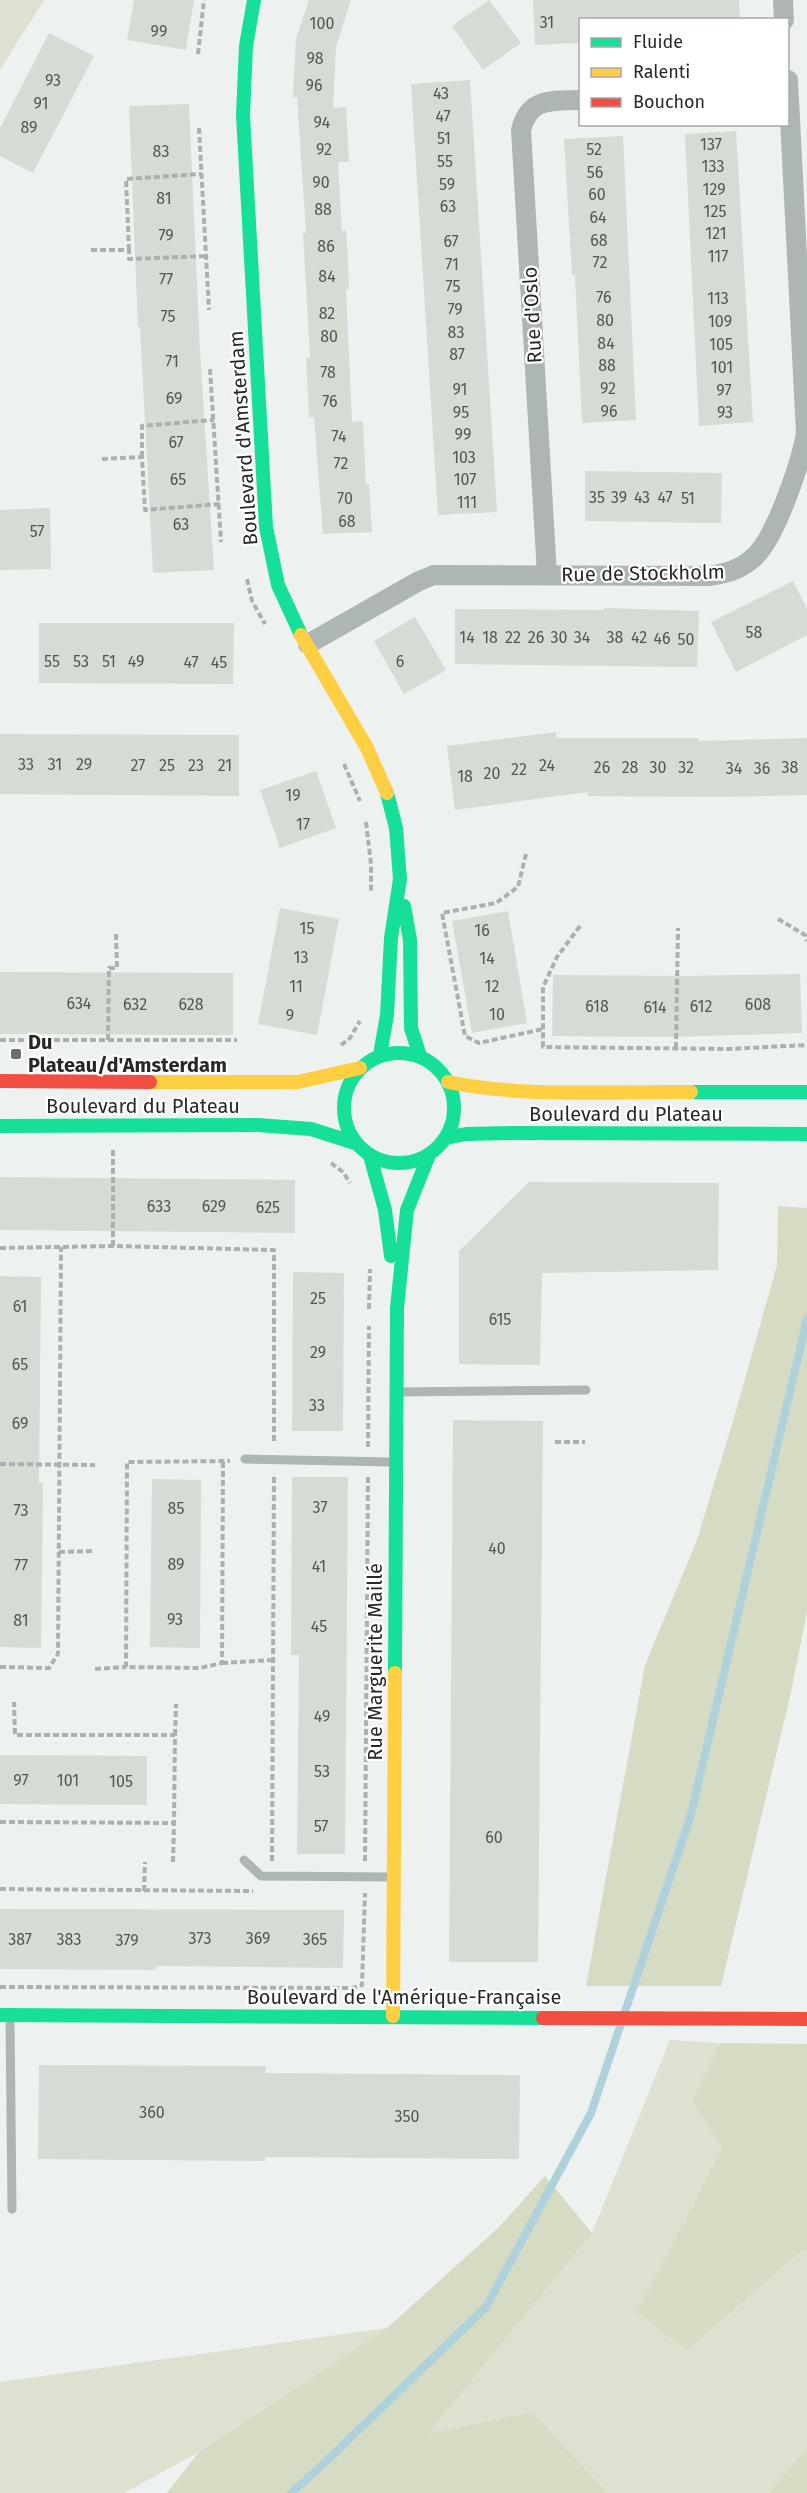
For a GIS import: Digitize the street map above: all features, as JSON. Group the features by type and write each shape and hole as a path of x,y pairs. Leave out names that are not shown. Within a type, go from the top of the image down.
{"street":[{"name":"Boulevard d'Amsterdam","path":"254,0 246,46 243,115 266,526 271,559 280,591 368,748 384,783 393,812 398,836 400,881 410,940 411,1028 420,1056"},
{"path":"783,0 784,18"},
{"name":"Rue d'Oslo","path":"547,575 521,130 524,117 533,106 547,102 579,100"},
{"name":"Rue de Stockholm","path":"308,644 426,577 441,575 710,576 734,572 755,558 768,538 796,472 806,433 789,107"},
{"name":"Boulevard d'Amsterdam","path":"380,1055 387,1028 391,937 400,881"},
{"path":"407,1053 420,1056 436,1067 448,1082 454,1101 453,1120 446,1138 429,1155 410,1163 390,1164 370,1156 355,1143 345,1125 343,1104 348,1084 360,1068 380,1055 407,1053"},
{"name":"Boulevard du Plateau","path":"0,1081 298,1082 360,1068"},
{"name":"Boulevard du Plateau","path":"448,1082 481,1089 512,1091 807,1092"},
{"name":"Boulevard du Plateau","path":"0,1126 258,1125 311,1129 355,1143"},
{"name":"Boulevard du Plateau","path":"446,1138 466,1134 513,1133 807,1134"},
{"name":"Rue Marguerite Maillé","path":"393,2016 397,1308 407,1210 429,1155"},
{"name":"Rue Marguerite Maillé","path":"370,1156 386,1210 397,1308"},
{"name":"Boulevard de l'Amérique-Française","path":"5,2015 807,2019"}],"lane":[{"path":"396,1392 586,1390"},
{"path":"245,1459 396,1462"},
{"path":"244,1860 261,1876 394,1877"},
{"path":"5,2015 12,2209"}],"path":[{"path":"198,54 204,0"},
{"path":"199,128 209,310"},
{"path":"201,174 126,179 129,259 206,256"},
{"path":"91,250 129,250"},
{"path":"210,369 221,542"},
{"path":"214,420 142,426 145,510 220,504"},
{"path":"102,459 142,457"},
{"path":"526,854 518,887 496,903 442,913 465,1036 478,1043 543,1029"},
{"path":"778,920 805,935 807,941"},
{"path":"580,926 557,957 543,987 543,1047 728,1049 807,1045"},
{"path":"676,1048 678,928"},
{"path":"108,1041 110,968 117,968 116,931"},
{"path":"0,1040 237,1040"},
{"path":"113,1145 113,1246"},
{"path":"327,1160 343,1172 355,1190"},
{"path":"0,1248 113,1246 274,1250 272,1861 283,1861"},
{"path":"0,1667 49,1668 58,1654 61,1247"},
{"path":"0,1987 352,1988 362,1985 365,1893 370,1259"},
{"path":"555,1442 585,1442"},
{"path":"126,1667 127,1462 223,1462 245,1459"},
{"path":"222,1663 223,1462"},
{"path":"0,1464 95,1465"},
{"path":"59,1552 95,1551"},
{"path":"95,1668 200,1668 222,1663 273,1660"},
{"path":"14,1702 15,1735 175,1736"},
{"path":"173,1862 176,1704"},
{"path":"0,1822 174,1822"},
{"path":"144,1891 145,1862"},
{"path":"354,1862 365,1862"},
{"path":"0,1889 256,1892"},
{"path":"354,1893 365,1893"}],"green space":[{"path":"0,0 44,0 0,70"},
{"path":"778,1206 807,1208 807,1612 791,1692 721,1986 586,1986 645,1665 697,1540 734,1418 777,1265"},
{"path":"670,2040 720,2043 692,2100 722,2148 637,2312 807,2249 807,2448 769,2493 608,2493 532,2412 427,2435 592,2233"},
{"path":"720,2043 807,2044 807,2249 801,2251 687,2350 637,2312 722,2148 692,2100"},
{"path":"545,2176 592,2233 428,2434 532,2412 608,2493 167,2493 199,2452 387,2328 498,2228"},
{"path":"387,2328 199,2452 124,2493 0,2493 0,2382"},
{"path":"807,2448 807,2493 769,2493"}],"building":[{"path":"134,0 194,0 186,50 127,40"},
{"path":"309,0 351,0 336,47 333,108 346,107 349,162 338,162 342,231 346,230 348,260 349,289 346,289 352,422 363,421 366,485 369,484 372,532 323,534 314,417 309,417 306,358 310,358 303,233 306,233 297,97 293,97 296,38"},
{"path":"489,0 521,43 483,70 452,26"},
{"path":"533,0 739,0 740,18 579,18 579,43 535,45"},
{"path":"49,33 94,56 33,173 0,156 0,128"},
{"path":"470,80 497,512 438,515 411,84"},
{"path":"189,104 200,351 214,570 153,573 140,327 138,327 129,106"},
{"path":"736,131 753,422 699,426 685,134"},
{"path":"623,136 636,420 582,423 575,275 572,275 564,139"},
{"path":"585,471 722,473 721,523 585,521"},
{"path":"50,508 51,569 0,570 0,510"},
{"path":"793,581 807,609 807,635 736,672 711,622"},
{"path":"604,608 699,611 697,667 455,664 455,609 604,610"},
{"path":"415,617 446,670 404,694 374,641"},
{"path":"39,623 234,623 233,684 39,683"},
{"path":"556,732 557,738 699,738 699,741 807,738 807,795 588,796 588,792 455,810 447,746"},
{"path":"0,734 239,735 239,796 0,794"},
{"path":"316,771 336,828 280,848 260,790"},
{"path":"280,908 339,919 317,1035 258,1024"},
{"path":"508,911 527,1023 472,1033 452,921"},
{"path":"0,972 233,973 233,1035 0,1034"},
{"path":"800,974 802,1033 669,1037 552,1036 553,975"},
{"path":"0,1177 295,1180 295,1233 0,1230"},
{"path":"529,1182 719,1183 718,1270 542,1273 540,1365 459,1364 459,1251"},
{"path":"293,1272 344,1273 343,1431 292,1431"},
{"path":"0,1276 41,1277 39,1483 43,1483 41,1648 0,1647"},
{"path":"453,1420 543,1421 538,1962 449,1962"},
{"path":"292,1477 348,1477 345,1854 297,1854 299,1655 291,1655"},
{"path":"152,1479 201,1480 200,1648 150,1647"},
{"path":"0,1755 147,1756 147,1805 0,1804"},
{"path":"0,1909 344,1910 343,1968 156,1966 156,1970 0,1969"},
{"path":"39,2065 266,2066 266,2073 520,2075 519,2159 265,2157 265,2161 38,2159"}],"waterway":[{"path":"291,2493 486,2307 591,2113 690,1818 807,1319"}],"traffic: fast":[{"path":"254,0 246,46 243,115 266,527 278,585 301,635"},
{"path":"380,1055 387,1015 391,938 400,879 396,828 387,793"},
{"path":"404,906 410,940 411,1028 420,1056"},
{"path":"399,1053 420,1057 438,1069 450,1087 454,1108 450,1129 438,1147 420,1159 399,1163 378,1159 360,1147 348,1129 344,1108 348,1087 360,1069 378,1057 399,1053"},
{"path":"691,1092 807,1092"},
{"path":"0,1126 258,1125 311,1129 355,1143"},
{"path":"446,1138 466,1134 513,1133 807,1134"},
{"path":"395,1673 397,1308 407,1210 429,1155"},
{"path":"370,1156 385,1210 391,1256"},
{"path":"0,2015 543,2018"}],"traffic: slow":[{"path":"301,635 367,748 387,793"},
{"path":"150,1082 298,1082 360,1068"},
{"path":"448,1082 538,1092 691,1092"},
{"path":"393,2016 395,1673"}],"traffic: jam":[{"path":"0,1081 150,1082"},
{"path":"543,2018 807,2019"}],"place":[{"name":"Du Plateau/d'Amsterdam","path":"16,1054"}]}
